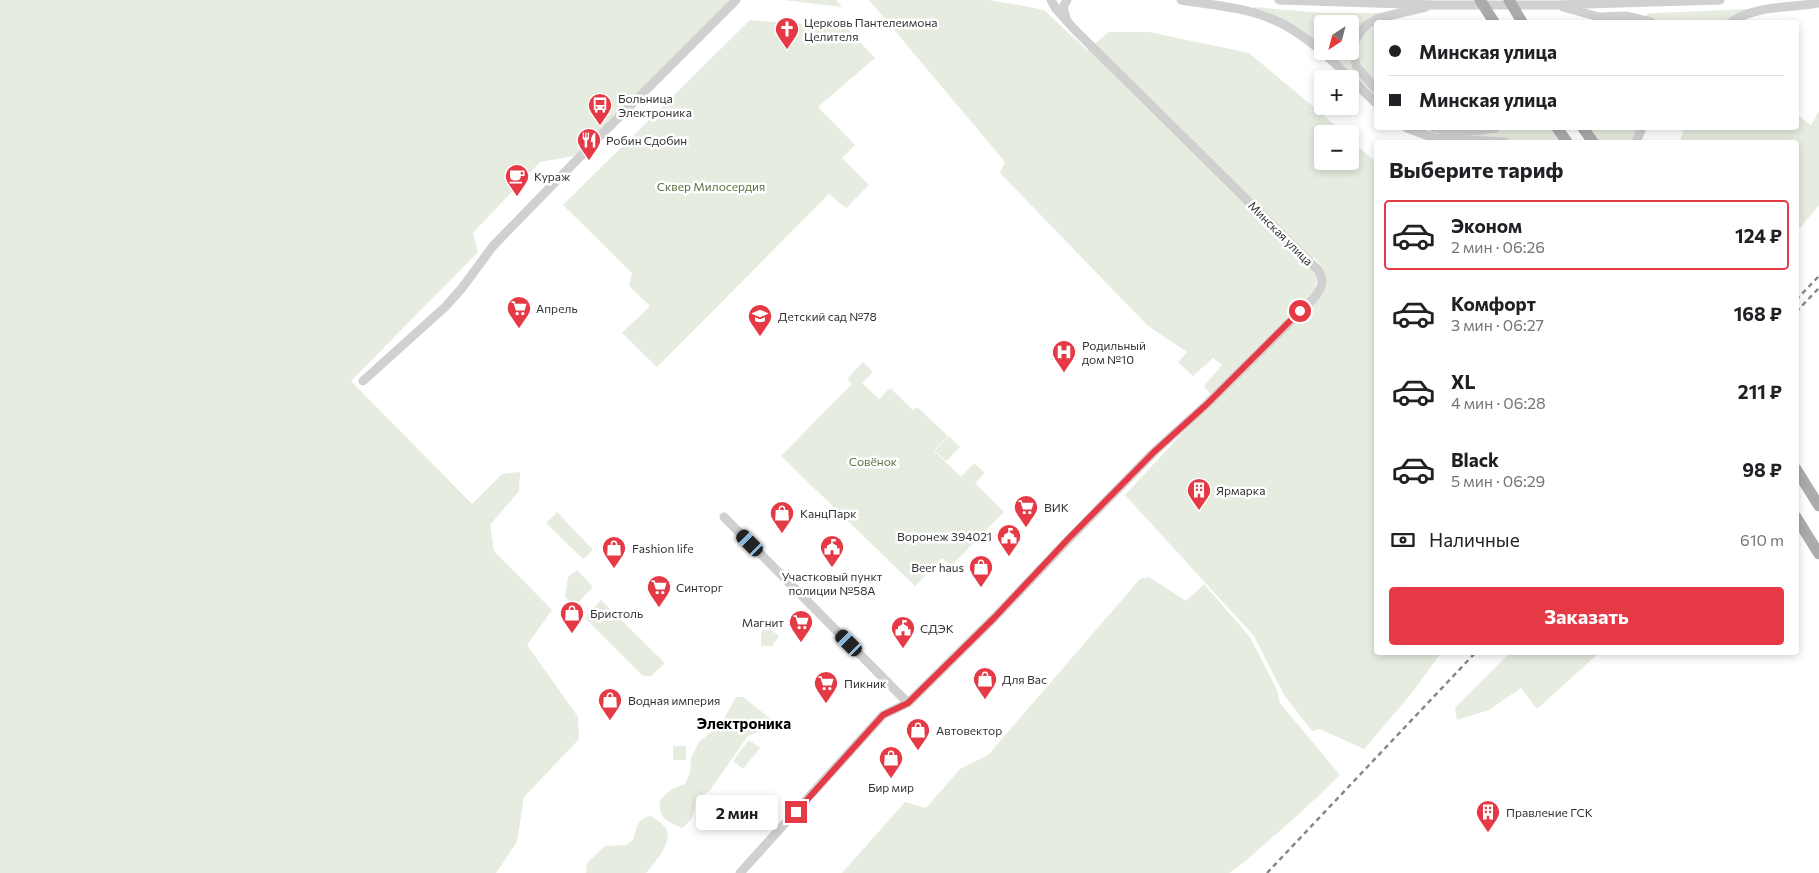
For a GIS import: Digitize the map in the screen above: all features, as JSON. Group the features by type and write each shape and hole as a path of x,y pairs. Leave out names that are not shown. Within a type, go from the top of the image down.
{"main road":[{"path":"1480,0 1493,20"},
{"path":"1509,0 1521,20"},
{"path":"1799,474 1819,506"},
{"path":"1799,522 1819,554"}],"street":[{"path":"363,381 445,307 462,288 493,246 736,0"},
{"name":"Минская улица","path":"740,873 883,715 908,703 995,617 1126,480 1307,305 1322,286 1322,276 1318,270 1075,30 1056,9 1051,0"},
{"path":"1066,18 1063,7 1067,0"},
{"path":"1181,0 1243,10 1279,22 1312,45 1374,101"},
{"path":"1279,0 1555,5 1720,0"},
{"path":"1400,0 1436,4"},
{"path":"1555,5 1573,0"},
{"path":"1735,20 1761,10 1819,3"},
{"path":"1375,20 1436,4"},
{"path":"1555,5 1599,16 1626,16 1643,20"},
{"path":"1374,21 1360,32 1354,43 1353,54 1357,67 1374,87"},
{"path":"1412,130 1434,138 1470,140"},
{"path":"1447,130 1484,130"},
{"path":"724,517 908,703"}],"green space":[{"path":"0,0 731,0 574,156 540,162 473,233 478,252 351,381 472,504 502,474 520,472 519,491 490,525 494,551 552,610 527,645 578,717 579,739 524,797 517,842 496,873 0,873"},
{"path":"783,0 836,0 842,7"},
{"path":"869,0 989,0 1044,10 1087,50 1109,32 1149,32 1249,53 1314,107 1314,115 1323,115 1335,125 1314,125 1314,170 1359,170 1359,147 1374,161 1374,655 1440,655 1411,694 1364,749 1320,729 1312,731 1284,695 1254,636 1125,495 1214,399 1317,298 1326,285 1321,266 1314,257 1309,263 1317,281 1310,298 1212,396 1204,386 1222,365 1213,358 1193,376 1178,362 1187,352 1148,326 1000,173 1005,162"},
{"path":"1254,7 1323,13 1378,13 1378,15 1359,28 1359,15 1314,15 1314,44 1254,9"},
{"path":"1748,9 1727,20 1655,20 1647,16 1647,14"},
{"name":"Сквер Милосердия","path":"750,20 847,28 875,58 818,107 855,145 842,158 869,185 846,208 829,194 657,367 622,333 650,306 629,286 632,273 563,205"},
{"path":"1374,27 1374,81 1360,60 1359,43 1361,38"},
{"path":"1335,60 1351,60 1355,70 1345,70"},
{"path":"1359,75 1363,80 1374,92 1374,97 1359,83"},
{"path":"1819,111 1819,205 1799,229 1799,140 1681,140 1683,130 1799,130 1799,116 1811,125"},
{"path":"1551,130 1558,140 1456,138 1432,133 1470,136 1499,131"},
{"path":"1591,130 1637,130 1632,140 1598,140"},
{"name":"Совёнок","path":"863,362 873,372 862,383 879,399 890,388 913,410 917,407 948,436 934,451 961,477 974,463 985,473 975,483 1004,512 951,566 942,558 915,586 781,456 852,384 847,379"},
{"path":"949,436 960,447 946,461 935,451"},
{"path":"557,512 593,550 583,559 546,523"},
{"path":"577,570 593,587 575,606 565,597 568,577"},
{"path":"1149,577 1186,601 1204,584 1250,637 1277,690 1280,703 1340,775 1323,792 1240,866 1229,873 842,873 905,802 926,808 960,769 988,755 1140,579"},
{"path":"601,600 665,663 651,676 643,676 586,619 587,615"},
{"path":"770,629 779,636 772,646 761,646 761,633 763,630"},
{"path":"1508,655 1597,655 1537,709 1521,688 1489,710 1457,720 1455,708"},
{"path":"736,697 743,697 771,719 771,724 762,731 748,736 710,790 696,800 693,816 682,828 668,821 662,815 660,800 672,789 685,784 690,772 691,758 699,742 721,724"},
{"path":"749,740 760,748 743,769 733,761"},
{"path":"673,746 686,746 686,760 673,760"},
{"path":"651,816 664,826 668,835 665,847 646,873 586,873 587,863 605,846 626,845 633,840 640,821"}],"railway":[{"path":"1799,297 1819,276"},
{"path":"1799,309 1819,288"},
{"path":"1267,873 1473,655"}],"place":[{"name":"Церковь Пантелеимона Целителя","path":"787,50"},
{"name":"Больница Электроника","path":"600,126"},
{"name":"Робин Сдобин","path":"589,161"},
{"name":"Кураж","path":"517,197"},
{"name":"Апрель","path":"519,329"},
{"name":"Детский сад №78","path":"760,337"},
{"name":"Родильный дом №10","path":"1064,373"},
{"name":"Ярмарка","path":"1199,511"},
{"name":"ВИК","path":"1026,528"},
{"name":"КанцПарк","path":"782,534"},
{"name":"Воронеж 394021","path":"1009,557"},
{"name":"Участковый пункт полиции №58А","path":"832,568"},
{"name":"Fashion life","path":"614,569"},
{"name":"Beer haus","path":"981,588"},
{"name":"Синторг","path":"659,608"},
{"name":"Бристоль","path":"572,634"},
{"name":"Магнит","path":"801,643"},
{"name":"СДЭК","path":"903,649"},
{"name":"Для Вас","path":"985,700"},
{"name":"Пикник","path":"826,704"},
{"name":"Водная империя","path":"610,721"},
{"name":"Автовектор","path":"918,751"},
{"name":"Бир мир","path":"891,779"},
{"name":"Правление ГСК","path":"1488,833"}],"district":[{"name":"Электроника","path":"744,723"}],"route":[{"path":"796,812 883,715 908,703 995,617 1068,539 1154,452 1206,405 1300,311"}]}
